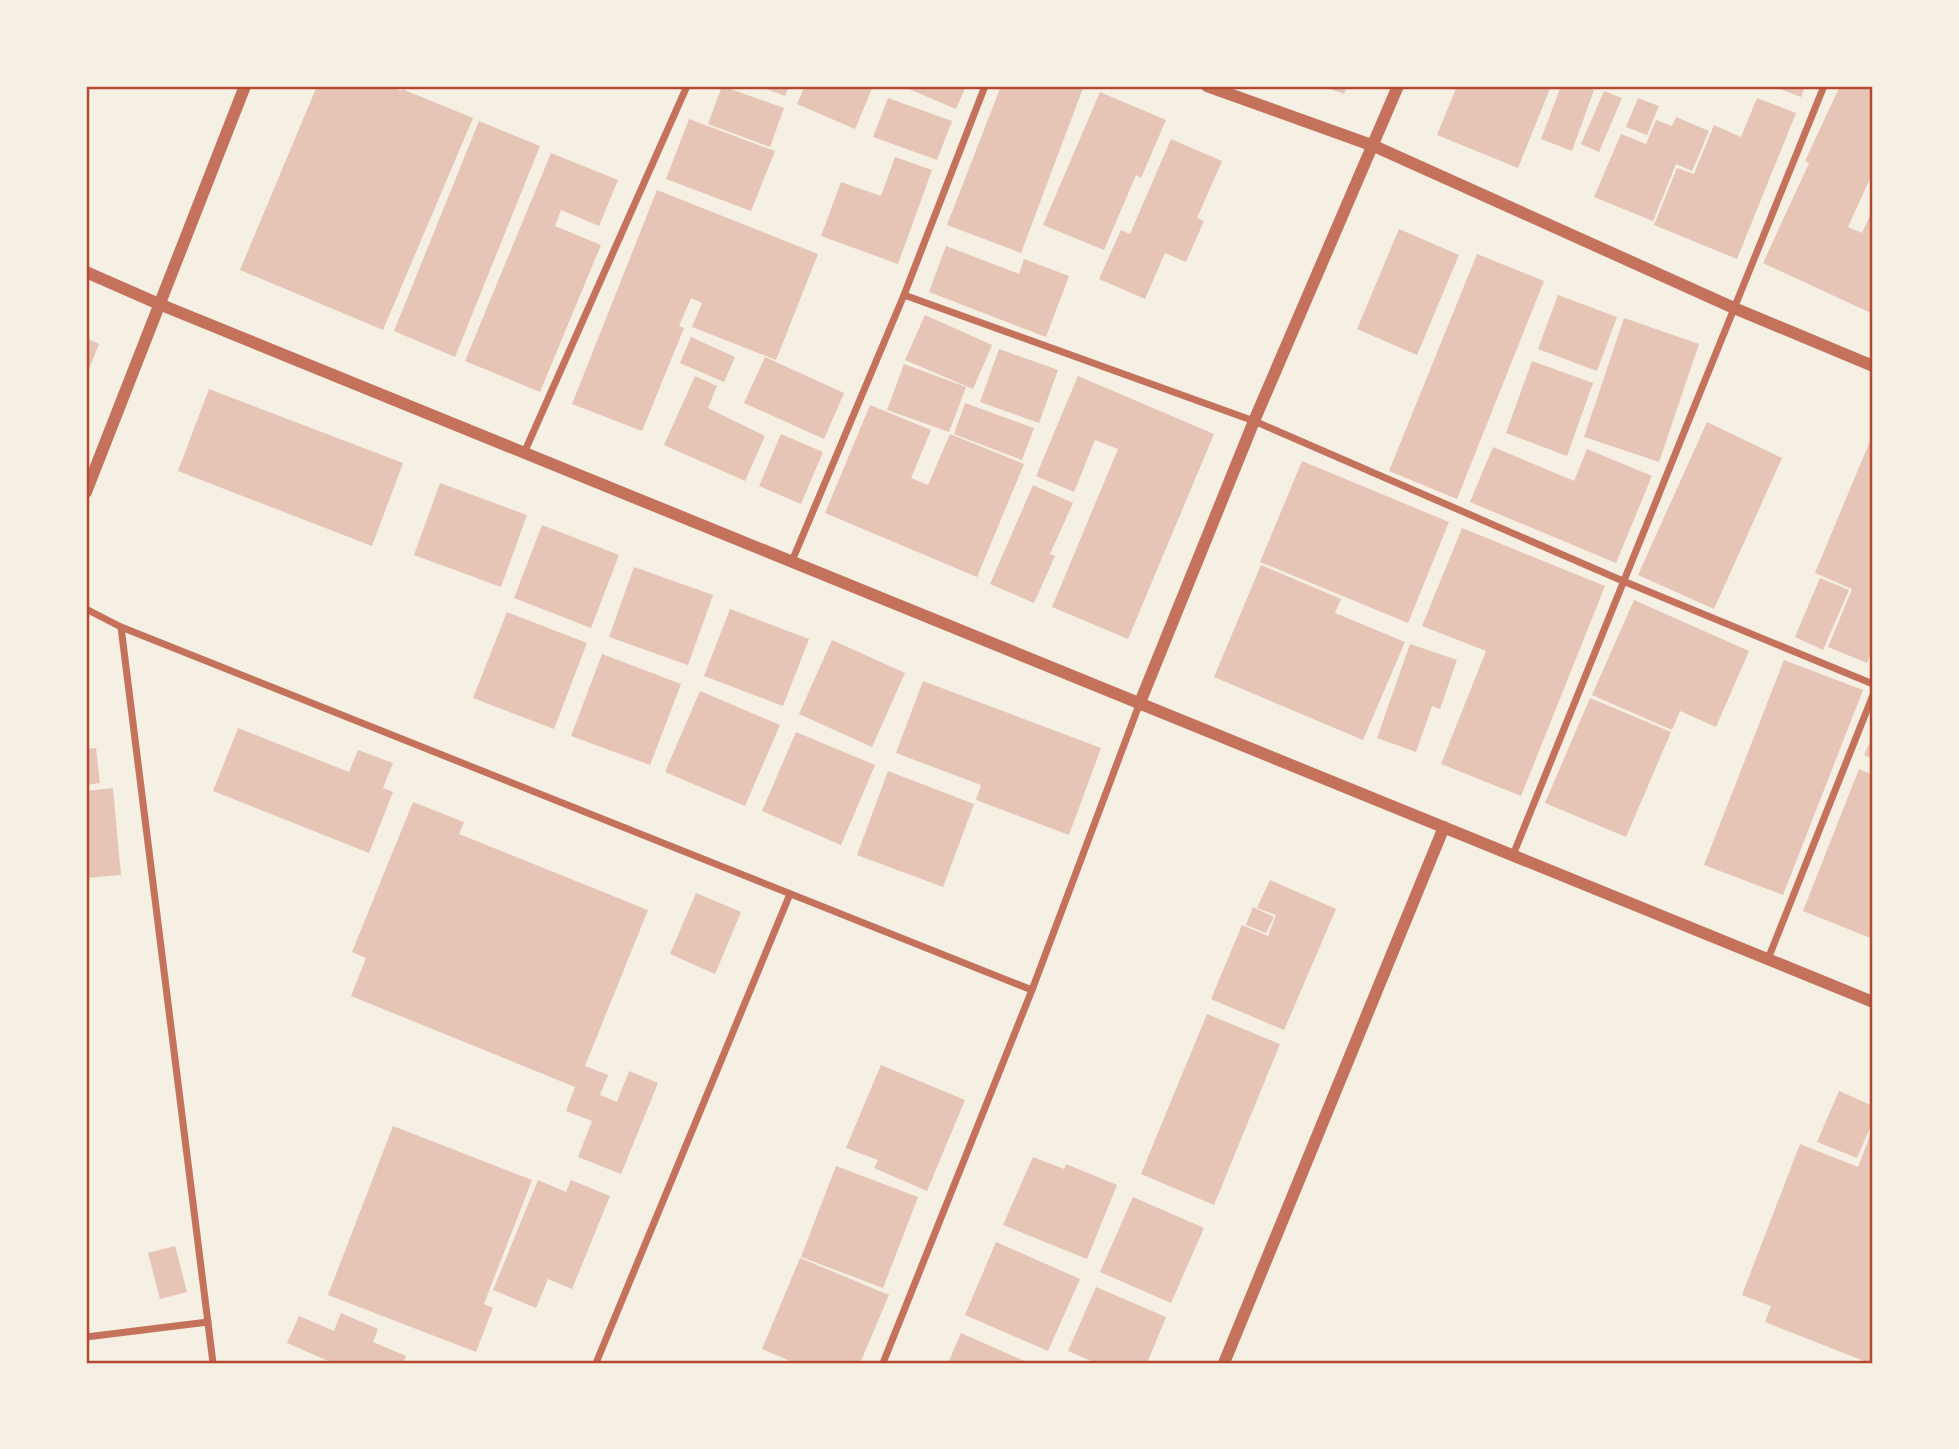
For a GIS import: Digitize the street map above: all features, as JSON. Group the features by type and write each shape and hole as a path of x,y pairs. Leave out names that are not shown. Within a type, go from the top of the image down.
{"street":[{"path":"86,492 245,86"},
{"path":"524,453 687,86"},
{"path":"792,561 904,295 985,86"},
{"path":"1207,86 1374,146 1734,308 1873,366"},
{"path":"883,1363 1032,990 1139,705 1254,421 1398,86"},
{"path":"1513,855 1824,86"},
{"path":"86,272 1139,705 1873,1002"},
{"path":"904,295 1254,421 1623,581 1873,684"},
{"path":"86,609 121,627 1032,990"},
{"path":"121,627 213,1363"},
{"path":"1768,959 1873,695"},
{"path":"1224,1363 1444,827"},
{"path":"596,1363 790,894"},
{"path":"86,1337 208,1322"}],"building":[{"path":"317,86 388,86 401,91 402,89 473,118 383,330 240,270"},
{"path":"722,86 784,108 770,147 708,124"},
{"path":"759,86 789,86 785,96"},
{"path":"805,86 873,86 855,129 797,104"},
{"path":"902,86 966,86 956,109"},
{"path":"1001,86 1083,88 1021,253 947,225"},
{"path":"1323,86 1347,86 1344,94"},
{"path":"1457,86 1551,86 1518,168 1437,135"},
{"path":"1561,86 1583,86 1594,90 1572,151 1541,139"},
{"path":"1772,86 1805,86 1801,97"},
{"path":"1840,86 1873,86 1873,172 1848,227 1862,233 1873,209 1873,314 1763,263 1809,163 1805,161"},
{"path":"1604,91 1622,98 1599,152 1581,144"},
{"path":"1100,92 1166,120 1141,178 1136,175 1104,250 1043,225"},
{"path":"888,98 952,121 937,160 873,137"},
{"path":"1638,98 1659,106 1647,135 1626,127"},
{"path":"1757,98 1796,113 1737,259 1654,225 1677,168 1694,174 1714,125 1741,137"},
{"path":"1676,117 1709,131 1692,171 1676,164 1653,221 1594,197 1621,134 1646,144 1656,120 1672,126"},
{"path":"689,119 775,151 751,211 666,179"},
{"path":"479,121 540,146 455,357 394,331"},
{"path":"1171,139 1222,161 1197,218 1204,221 1186,262 1165,253 1145,299 1099,279 1121,230 1130,234"},
{"path":"551,153 618,180 599,226 561,210 555,226 601,245 540,392 465,361"},
{"path":"895,157 932,170 898,264 821,236 841,182 881,196"},
{"path":"657,190 818,254 776,360 692,327 702,303 691,298 679,326 684,328 642,431 572,404"},
{"path":"1399,229 1459,255 1417,355 1357,329"},
{"path":"946,246 1019,274 1024,259 1069,276 1046,337 929,292"},
{"path":"1477,254 1544,281 1457,499 1389,471"},
{"path":"1558,295 1617,317 1597,371 1538,349"},
{"path":"925,315 992,345 973,389 905,360"},
{"path":"1624,318 1699,344 1659,462 1584,437"},
{"path":"691,337 735,357 724,382 680,363"},
{"path":"86,338 99,344 86,376"},
{"path":"999,349 1058,370 1039,423 980,402"},
{"path":"765,357 844,393 824,439 744,403"},
{"path":"1532,361 1593,383 1567,456 1506,433"},
{"path":"904,364 966,387 949,432 887,410"},
{"path":"695,376 717,386 708,408 765,436 745,481 664,445"},
{"path":"1078,376 1214,434 1128,639 1052,607 1118,449 1095,440 1074,492 1036,476"},
{"path":"209,389 403,463 372,546 178,471"},
{"path":"965,403 1034,428 1022,460 954,434"},
{"path":"870,405 931,430 911,478 928,485 950,434 1024,464 977,577 825,513"},
{"path":"1707,422 1782,458 1714,609 1638,575"},
{"path":"781,434 823,452 801,504 759,486"},
{"path":"1873,434 1873,648 1867,663 1828,647 1852,589 1815,573"},
{"path":"1493,447 1574,481 1587,449 1652,476 1616,563 1470,502"},
{"path":"1302,461 1449,522 1408,623 1260,562"},
{"path":"440,483 527,515 501,587 414,555"},
{"path":"1033,485 1073,503 1050,554 1055,556 1034,603 990,584"},
{"path":"542,525 619,555 591,628 514,598"},
{"path":"1462,528 1605,586 1521,796 1441,764 1486,651 1422,626"},
{"path":"1261,565 1341,599 1335,613 1405,642 1363,740 1214,677"},
{"path":"634,567 713,595 688,665 609,637"},
{"path":"1820,578 1849,590 1823,650 1795,637"},
{"path":"1634,600 1749,651 1716,727 1680,711 1672,730 1592,695"},
{"path":"730,609 809,639 783,706 704,676"},
{"path":"507,612 587,643 554,729 473,698"},
{"path":"832,640 905,673 872,747 799,714"},
{"path":"1410,644 1457,660 1440,709 1432,706 1416,752 1377,738"},
{"path":"602,654 681,684 650,765 571,736"},
{"path":"1784,660 1863,690 1783,895 1704,865"},
{"path":"923,681 1101,748 1069,835 976,800 981,785 896,753"},
{"path":"700,691 780,725 745,806 665,772"},
{"path":"1590,698 1671,732 1626,837 1545,803"},
{"path":"238,728 349,772 358,750 393,763 383,788 393,792 369,853 213,791"},
{"path":"796,732 875,765 841,845 762,811"},
{"path":"1873,735 1873,759 1864,755"},
{"path":"96,748 100,783 86,785 86,749"},
{"path":"1859,769 1873,775 1873,939 1803,911"},
{"path":"888,771 974,804 943,887 857,855"},
{"path":"113,788 121,875 86,878 86,791"},
{"path":"413,802 464,822 459,834 648,910 585,1066 608,1075 600,1095 617,1102 629,1071 658,1083 621,1174 578,1157 592,1121 566,1111 575,1087 351,996 366,958 352,952"},
{"path":"1270,880 1336,909 1284,1030 1211,999 1242,925 1268,936 1276,915 1257,908"},
{"path":"696,893 741,912 715,974 670,954"},
{"path":"1253,907 1274,917 1266,933 1246,925"},
{"path":"1207,1014 1280,1044 1214,1205 1141,1174"},
{"path":"881,1065 965,1100 927,1191 874,1168 878,1160 846,1148"},
{"path":"1839,1091 1873,1106 1873,1121 1857,1158 1817,1142"},
{"path":"393,1126 532,1180 484,1304 493,1308 476,1352 328,1295"},
{"path":"1873,1128 1873,1363 1869,1363 1765,1322 1771,1306 1742,1295 1800,1144 1858,1167"},
{"path":"1033,1157 1064,1169 1066,1164 1117,1185 1087,1259 1003,1225"},
{"path":"836,1166 918,1197 883,1288 801,1257"},
{"path":"538,1180 566,1192 571,1180 610,1196 572,1289 548,1279 536,1308 493,1290"},
{"path":"1133,1197 1204,1228 1171,1303 1100,1272"},
{"path":"996,1242 1080,1279 1048,1351 965,1315"},
{"path":"175,1246 187,1292 160,1299 148,1253"},
{"path":"800,1258 889,1295 860,1363 795,1363 762,1349"},
{"path":"1096,1287 1166,1317 1147,1363 1096,1363 1068,1351"},
{"path":"341,1313 378,1329 373,1342 406,1356 403,1363 333,1363 287,1343 299,1316 334,1331"},
{"path":"961,1333 1029,1363 948,1363"}]}
